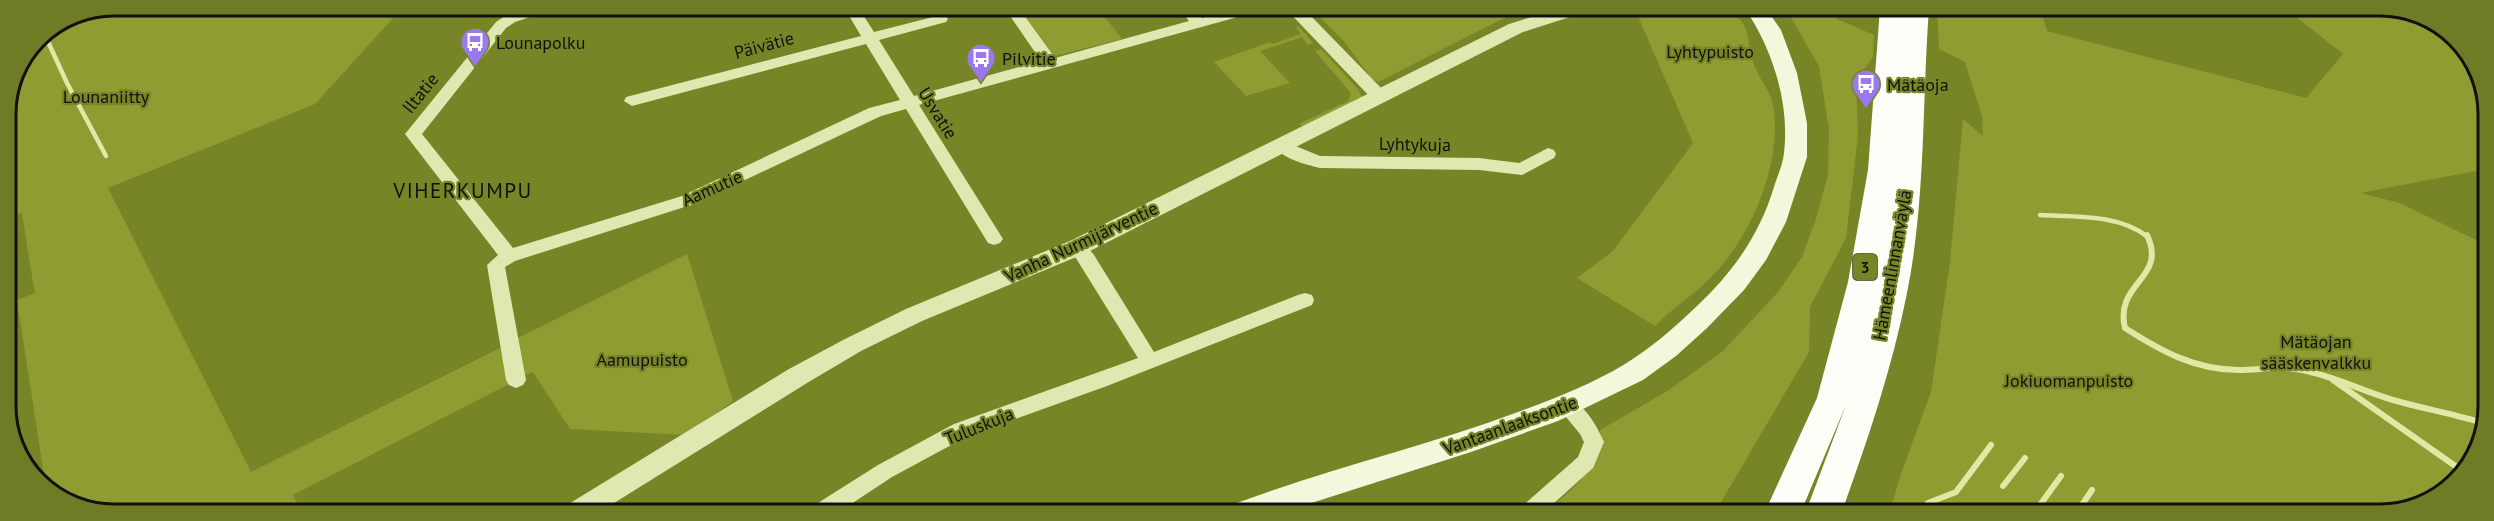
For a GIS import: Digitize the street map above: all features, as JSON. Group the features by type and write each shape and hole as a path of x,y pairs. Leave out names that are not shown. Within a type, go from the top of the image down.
{"highway":[{"name":"Hämeenlinnanväylä","path":"1786,504 1833,398 1863,282 1882,170 1892,16"},
{"name":"Hämeenlinnanväylä","path":"1827,504 1863,405 1892,292 1908,177 1911,75 1916,16"},
{"path":"1843,504 1863,405"}],"main road":[{"name":"Vantaanlaaksontie","path":"1270,504 1528,422 1624,378 1677,341 1751,265 1771,230 1796,152 1794,114 1779,52 1770,28 1760,16"}],"street":[{"name":"Iltatie","path":"509,256 413,134 501,25 519,16"},
{"name":"Usvatie","path":"856,16 994,239"},
{"path":"1017,16 1051,64"},
{"path":"1192,16 1199,24"},
{"name":"Aamutie","path":"509,256 688,200 858,119 1227,16"},
{"path":"1303,16 1380,97"},
{"name":"Vanha Nurmijärventie","path":"591,504 798,376 853,345 914,315 1078,247 1516,28 1555,16"},
{"name":"Päivätie","path":"632,101 941,19"},
{"name":"Lyhtykuja","path":"1281,145 1304,158 1320,162 1479,164 1522,169 1548,154"},
{"path":"1078,247 1150,361"},
{"path":"509,256 495,265 516,380"},
{"name":"Tuluskuja","path":"834,504 885,471 961,430 1150,361 1305,300"},
{"path":"1539,504 1586,462 1594,442 1588,429 1567,406"}],"green space":[{"name":"Lounaniitty","path":"114,16 395,16 315,104 108,188 251,472 502,347 509,384 293,495 298,504 114,504 95,503 83,499 65,491 44,475 17,300 35,293 22,213 17,215 17,108 20,89 37,55 65,30 95,18"},
{"path":"1023,16 1104,16 1122,39 1055,56 1050,54"},
{"path":"1319,16 1508,16 1378,82 1372,79 1343,40"},
{"name":"Lyhtypuisto","path":"1638,16 1734,16 1739,19 1747,32 1752,59 1774,110 1775,133 1767,181 1747,227 1720,268 1655,326 1577,278 1613,251 1693,143"},
{"path":"1790,16 1837,16 1837,19 1874,35 1873,57 1856,80 1858,135 1846,238 1810,307 1809,352 1720,504 1555,504 1583,478 1590,467 1600,444 1600,430 1669,390 1723,351 1778,292 1802,257 1816,219 1828,175 1829,129 1819,66"},
{"name":"Mätäojan sääskenvalkku","path":"1937,16 2042,16 2047,31 2306,98 2343,54 2295,16 2399,18 2423,27 2449,45 2467,71 2476,95 2478,171 2360,193 2400,203 2478,241 2478,407 2476,426 2470,444 2457,466 2434,488 2399,503 1892,504 1931,392 1950,262 1963,119 1983,136 1982,116 1965,62 1939,49"},
{"path":"1298,26 1313,43 1308,45 1302,37 1260,51 1290,83 1246,96 1214,62 1270,42 1273,44 1301,34 1296,27"},
{"path":"1321,49 1358,89 1362,97 1303,127 1299,124 1348,101 1351,93 1315,51"},
{"name":"Aamupuisto","path":"687,254 733,401 686,435 570,429 533,372 521,377 514,340"}],"waterway":[{"path":"48,43 106,156"},
{"name":"Mätäoja","path":"2040,215 2110,220 2124,224 2148,237"},
{"name":"Mätäoja","path":"2148,237 2152,250 2151,262 2127,300 2124,313 2125,328 2152,344 2179,358 2208,367 2239,370 2286,368 2314,373 2393,400 2477,421"},
{"path":"2333,380 2456,467"},
{"path":"1927,504 1956,492 1991,445"},
{"path":"2003,486 2025,458"},
{"path":"2041,504 2061,476"},
{"path":"2082,504 2092,490"}],"place":[{"name":"Lounapolku","path":"475,68"},
{"name":"Pilvitie","path":"981,84"},
{"name":"Mätäoja","path":"1866,110"}],"district":[{"name":"VIHERKUMPU","path":"463,190"}],"park label":[{"name":"Jokiuomanpuisto","path":"2069,380"}]}
